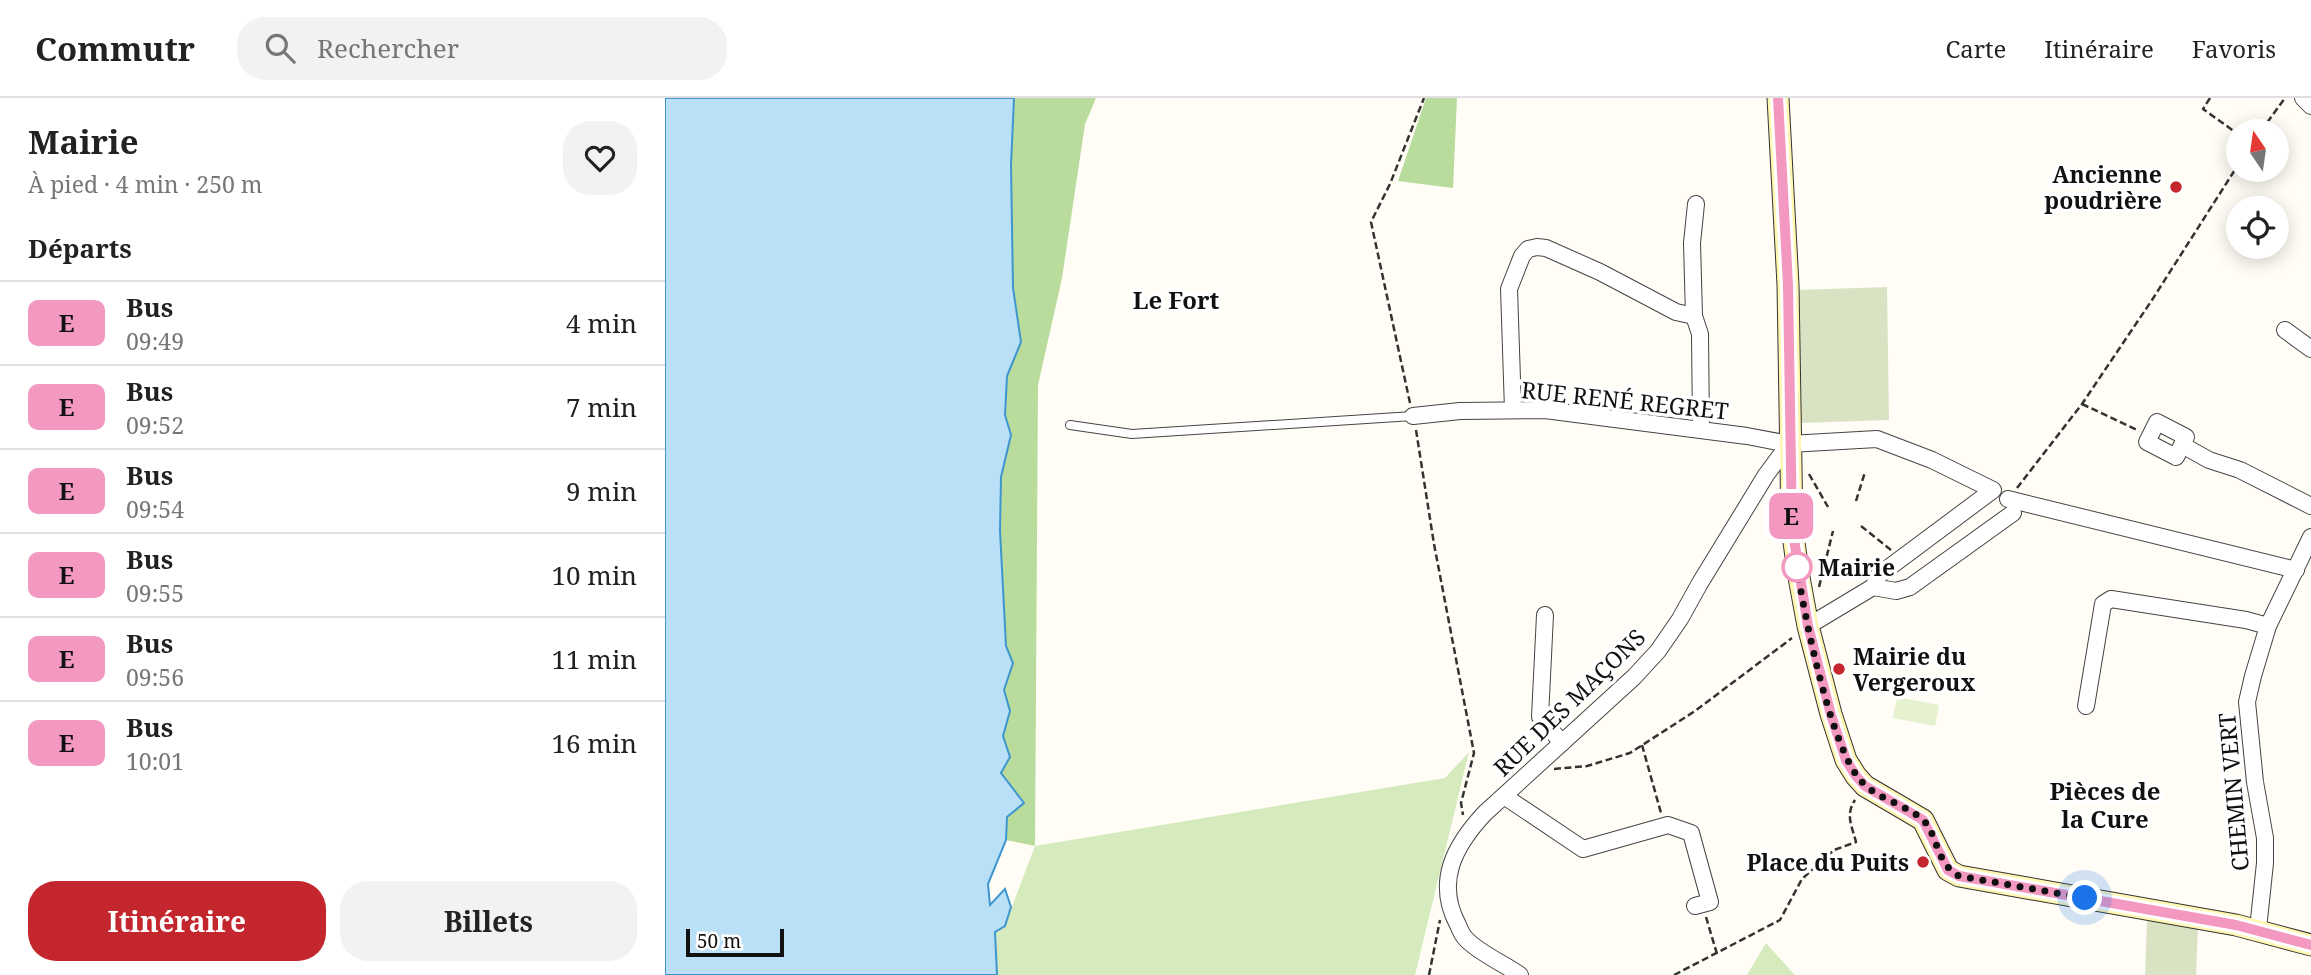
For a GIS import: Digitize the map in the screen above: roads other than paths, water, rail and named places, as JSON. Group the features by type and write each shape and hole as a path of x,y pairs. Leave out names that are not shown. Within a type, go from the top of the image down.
{"street":[{"path":"1778,98 1788,285 1792,527 1808,626 1831,715 1846,760 1856,776 1865,786 1923,820 1948,870 1959,876 2257,929 2311,945"},
{"path":"2303,98 2311,106"},
{"path":"1696,204 1692,243 1694,316 1700,334 1701,429"},
{"path":"1513,410 1509,289 1522,256 1528,249 1546,248 1600,272 1676,313 1694,316"},
{"path":"2284,330 2311,349"},
{"name":"RUE RENÉ REGRET","path":"1413,416 1460,411 1545,410 1701,429 1789,444 1884,440 1933,460 1993,490 1879,575 1873,587"},
{"path":"2150,436 2157,422 2186,437 2182,446 2210,460 2240,470 2311,506"},
{"name":"RUE DES MAÇONS","path":"1520,975 1501,961 1482,952 1465,938 1453,916 1446,891 1454,858 1467,832 1634,677 1658,651 1680,620 1766,475 1789,444"},
{"path":"1808,626 1873,587 1896,591 1910,587 2011,506 2296,570"},
{"name":"CHEMIN VERT","path":"2257,929 2265,863 2265,838 2255,782 2247,702 2268,626 2311,537"},
{"path":"2086,705 2103,604 2111,599 2246,620 2268,626"},
{"path":"1545,615 1540,717 1562,743"},
{"path":"1504,796 1583,849 1668,825 1691,834 1710,902 1695,906"}],"lane":[{"path":"1070,425 1132,434 1413,416"}],"water":[{"path":"665,98 1014,98 1011,165 1013,288 1021,342 1007,376 1005,415 1011,435 1001,477 1000,531 1006,646 1013,663 1004,690 1010,711 1003,736 1010,757 1001,773 1024,803 1007,817 1006,840 988,884 990,905 1005,889 1011,907 1005,926 995,932 997,975 665,975"}],"place":[{"name":"Ancienne poudrière","path":"2176,187"},
{"name":"Mairie","path":"1797,567"},
{"name":"Mairie du Vergeroux","path":"1839,669"},
{"name":"Place du Puits","path":"1923,862"}],"district":[{"name":"Le Fort","path":"1176,299"},
{"name":"Pièces de la Cure","path":"2105,804"}]}
